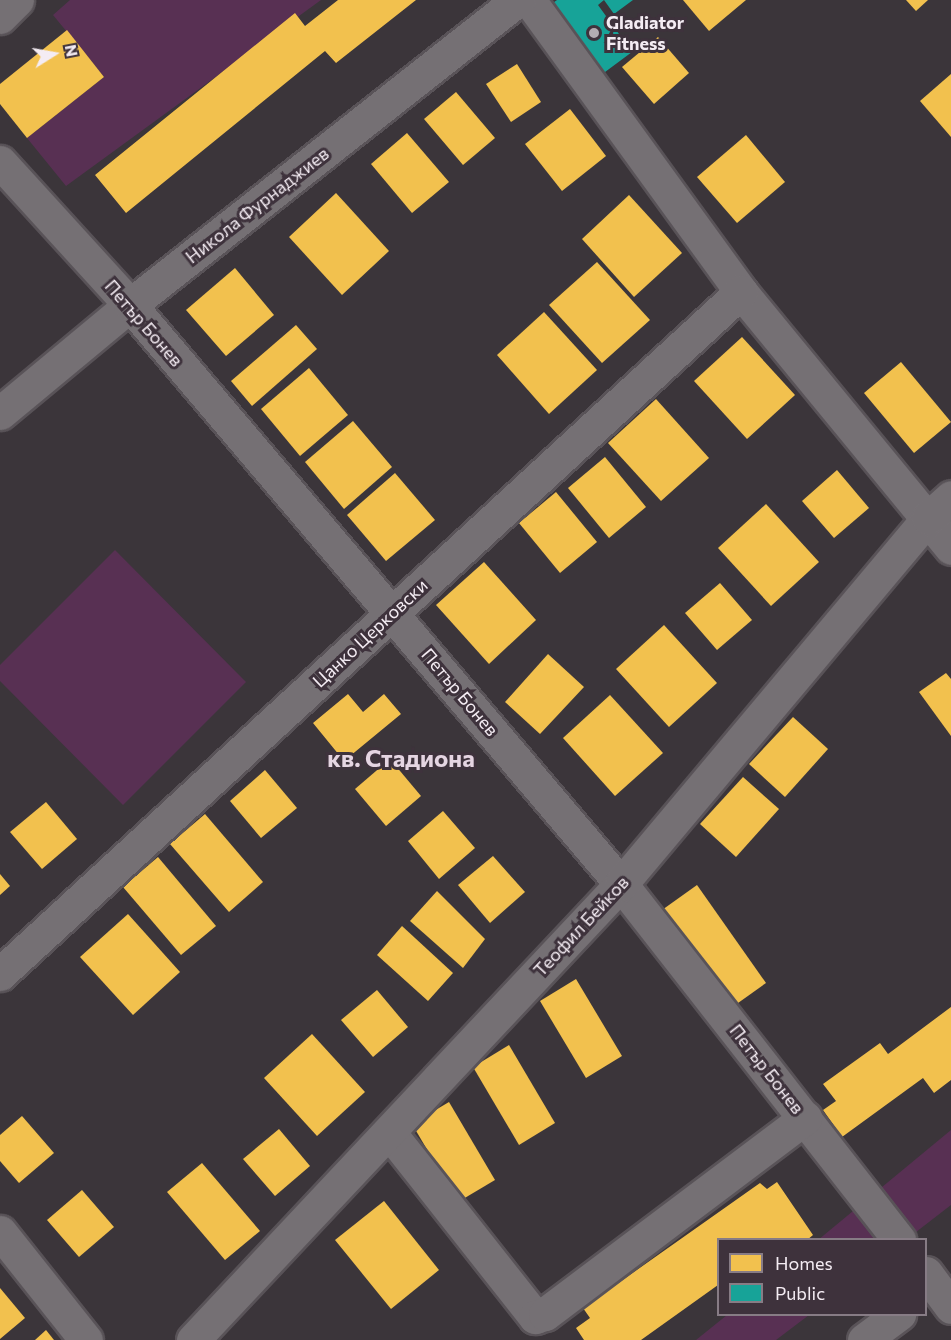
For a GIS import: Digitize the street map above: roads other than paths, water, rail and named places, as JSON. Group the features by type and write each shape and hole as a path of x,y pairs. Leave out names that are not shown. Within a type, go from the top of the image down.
{"street":[{"path":"0,17 17,0"},
{"name":"Никола Фурнаджиев","path":"0,413 130,305 518,0"},
{"path":"529,0 741,292 940,507 951,548"},
{"name":"Петър Бонев","path":"0,162 130,305 393,612 621,884 898,1238"},
{"name":"Цанко Церковски","path":"0,974 741,292"},
{"name":"Теофил Бейков","path":"193,1340 621,884 940,507"},
{"path":"388,1132 535,1317 545,1314 805,1118"},
{"path":"0,1232 86,1340"},
{"path":"864,1340 896,1316"}],"place":[{"name":"Gladiator Fitness","path":"594,33"}],"district":[{"name":"кв. Стадиона","path":"401,758"}]}
